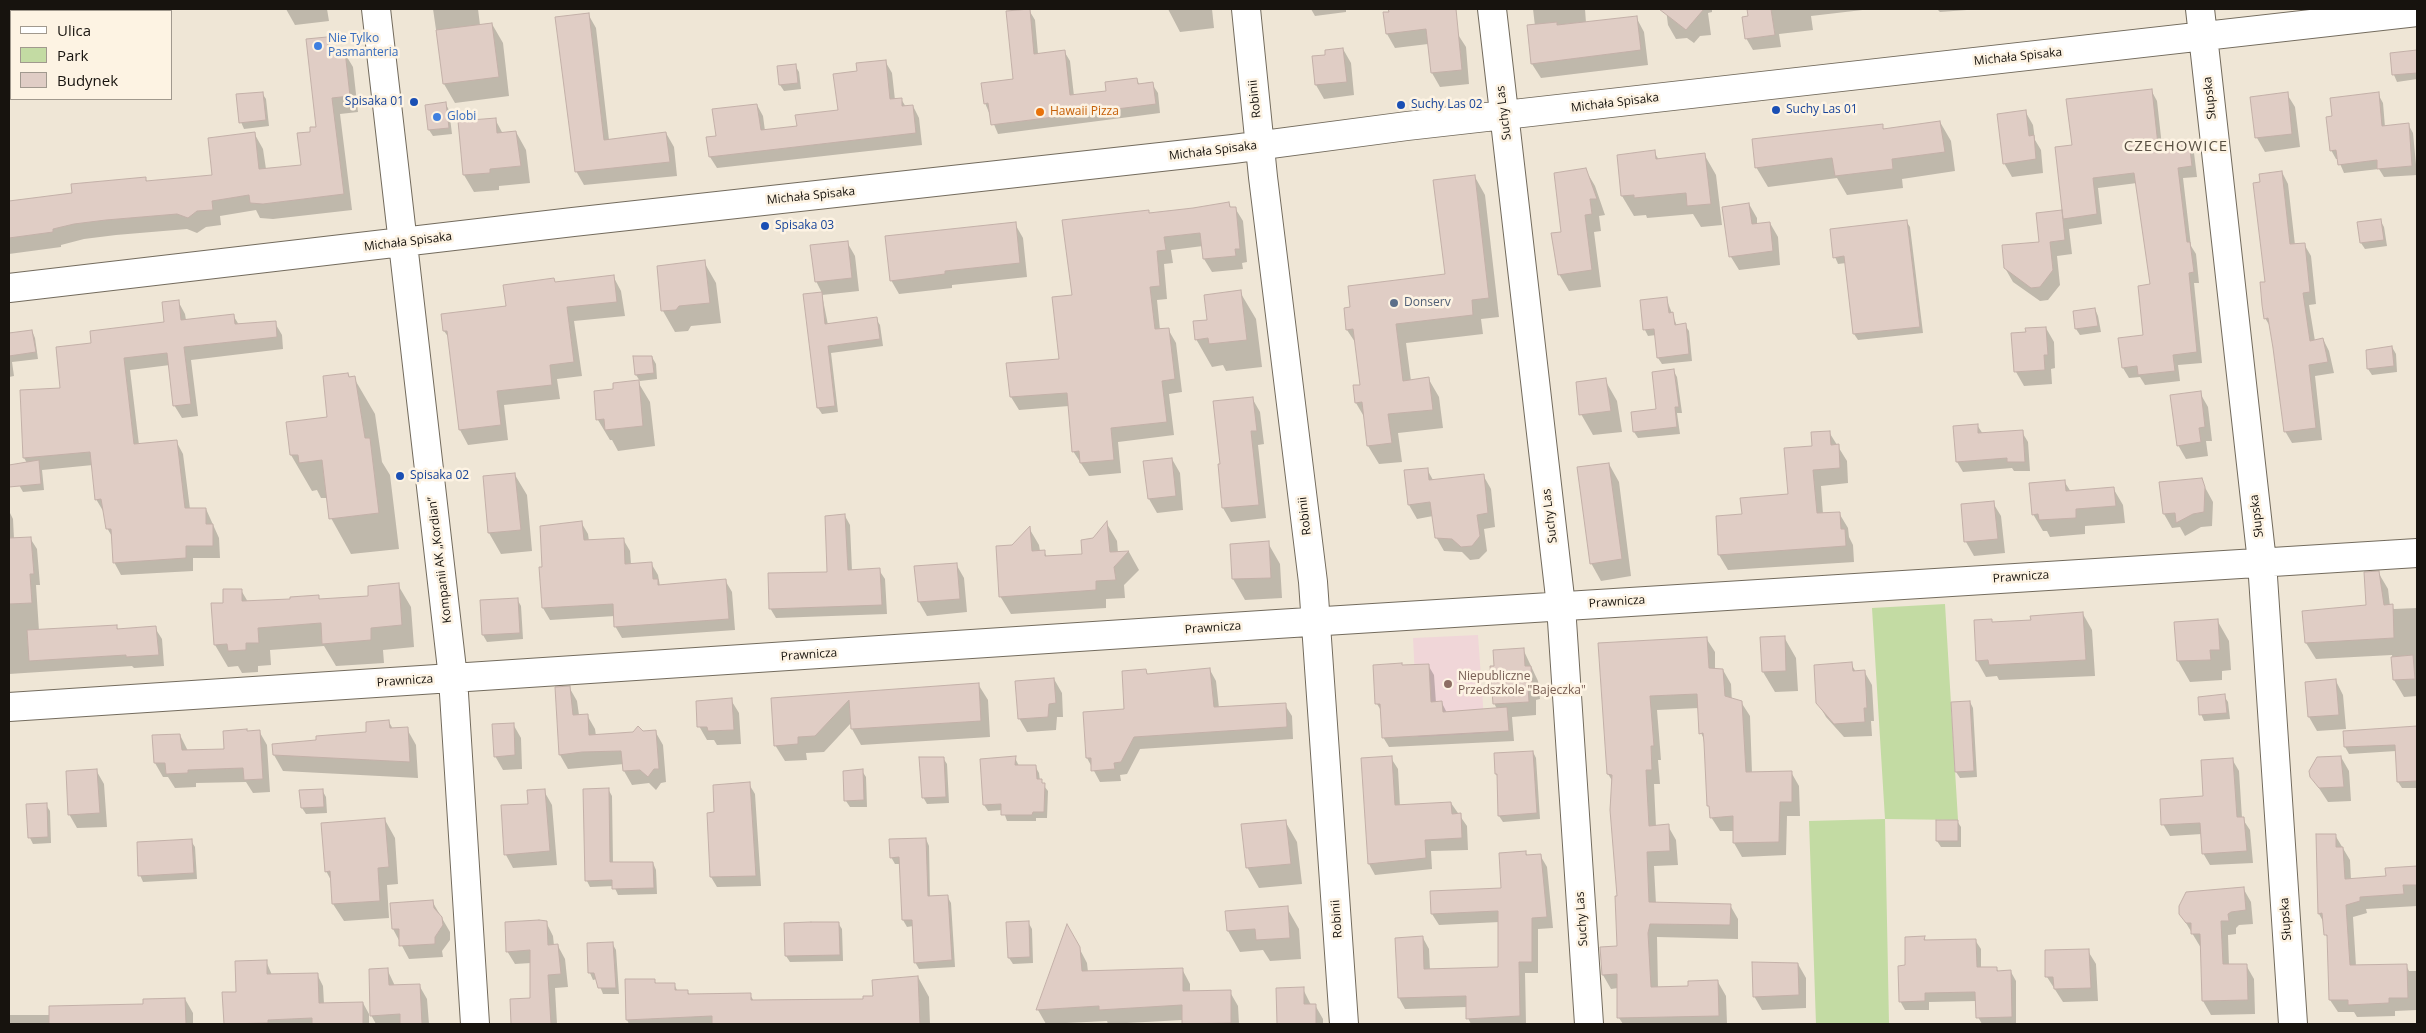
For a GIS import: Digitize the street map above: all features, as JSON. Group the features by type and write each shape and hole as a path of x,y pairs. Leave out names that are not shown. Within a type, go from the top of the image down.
{"street":[{"name":"Kompanii AK „Kordian”","path":"376,9 453,678 475,1024"},
{"name":"Robinii","path":"1246,9 1260,145 1316,622 1344,1024"},
{"name":"Suchy Las","path":"1492,9 1561,606 1588,1024"},
{"name":"Słupska","path":"2200,9 2262,562 2293,1024"},
{"name":"Michała Spisaka","path":"9,288 2417,12"},
{"name":"Prawnicza","path":"9,707 1561,606 2417,553"}],"shaded area":[{"name":"Niepubliczne Przedszkole \"Bajeczka\"","path":"1478,635 1485,733 1418,737 1413,638"}],"green space":[{"path":"1945,604 1958,820 1885,819 1872,608"},
{"path":"1885,819 1889,1024 1816,1024 1809,821"}],"building":[{"path":"1030,9 1034,54 1065,50 1070,95 1106,91 1105,82 1137,78 1138,84 1153,82 1156,104 991,125 988,103 984,104 981,83 1013,79 1006,11"},
{"path":"1388,9 1456,9 1462,70 1431,73 1426,29 1386,34 1383,12 1389,12"},
{"path":"1659,9 1704,9 1686,30"},
{"path":"1747,9 1771,9 1775,35 1745,39 1742,17 1748,16"},
{"path":"589,13 604,140 666,132 670,162 575,172 555,17"},
{"path":"1637,16 1641,50 1531,64 1527,25 1557,22 1557,25"},
{"path":"492,23 499,77 443,84 436,30"},
{"path":"327,37 329,52 345,51 350,96 332,98 344,194 263,204 250,203 249,195 212,201 213,210 197,211 188,218 177,214 106,220 74,224 53,229 53,232 9,238 9,201 72,193 71,184 146,177 146,181 212,175 208,138 255,132 259,169 301,165 297,133 310,132 310,127 316,127 306,39"},
{"path":"1343,48 1347,82 1315,85 1312,56 1325,55 1325,50"},
{"path":"2417,50 2417,73 2392,75 2390,53"},
{"path":"886,60 890,99 902,98 902,106 913,105 916,133 709,157 706,137 716,136 712,109 757,104 761,130 797,126 795,115 838,110 833,74 857,71 856,63"},
{"path":"796,64 798,83 779,85 777,66"},
{"path":"2152,89 2158,145 2189,141 2192,166 2178,168 2187,242 2190,242 2194,272 2189,273 2197,352 2173,355 2175,371 2138,375 2137,366 2122,368 2118,338 2143,335 2138,286 2150,284 2134,173 2093,178 2097,214 2063,219 2055,147 2072,145 2066,99"},
{"path":"263,92 266,120 239,123 236,94"},
{"path":"2288,92 2292,134 2255,138 2250,97"},
{"path":"2379,92 2382,126 2409,123 2412,166 2377,169 2377,160 2338,165 2336,150 2330,151 2326,117 2332,116 2330,98"},
{"path":"446,102 449,128 428,130 425,105"},
{"path":"2026,110 2029,136 2034,135 2036,159 2003,164 1997,114"},
{"path":"496,118 497,133 516,131 521,166 490,169 490,173 463,175 458,121"},
{"path":"1940,121 1945,152 1892,159 1893,169 1835,176 1832,158 1755,168 1752,139 1883,124 1883,129"},
{"path":"1655,150 1656,159 1705,153 1711,204 1687,206 1686,193 1634,198 1634,195 1621,196 1617,155"},
{"path":"1586,168 1597,199 1590,199 1592,214 1585,215 1592,270 1558,275 1551,233 1561,232 1554,173"},
{"path":"2282,171 2290,244 2305,243 2310,292 2303,293 2310,341 2323,338 2328,362 2309,365 2316,428 2284,432 2268,318 2264,319 2262,305 2260,282 2265,282 2253,183 2260,182 2259,174"},
{"path":"1475,175 1489,298 1472,300 1473,315 1396,324 1403,381 1429,377 1433,410 1388,414 1392,443 1367,446 1362,402 1355,403 1353,385 1360,385 1353,329 1346,330 1344,308 1350,307 1348,286 1445,274 1433,180"},
{"path":"1229,202 1230,207 1236,207 1240,249 1235,249 1236,256 1203,259 1200,233 1164,237 1166,250 1157,251 1160,286 1150,287 1155,329 1169,328 1175,379 1162,381 1167,422 1111,428 1114,460 1080,463 1079,451 1072,452 1067,393 1010,397 1006,363 1059,359 1052,297 1072,295 1062,220 1149,210 1149,213"},
{"path":"1749,203 1752,224 1770,222 1773,251 1729,257 1722,207"},
{"path":"2062,210 2065,240 2050,242 2053,270 2040,287 2031,288 2004,268 2002,245 2039,242 2036,213"},
{"path":"2381,219 2384,240 2360,243 2357,222"},
{"path":"1907,220 1920,327 1853,334 1844,256 1833,258 1830,229"},
{"path":"1016,222 1020,263 945,271 945,274 890,281 885,236"},
{"path":"848,241 852,278 815,282 810,245"},
{"path":"705,260 710,303 679,306 676,310 661,311 657,266"},
{"path":"614,275 617,302 567,307 574,362 550,365 552,385 497,391 501,425 459,430 447,331 443,331 441,314 506,306 503,285 554,278 555,282"},
{"path":"1241,290 1247,340 1209,344 1208,338 1195,340 1193,321 1207,320 1204,295"},
{"path":"822,292 825,324 877,317 880,339 828,346 835,406 817,408 803,294"},
{"path":"1667,297 1669,313 1673,312 1675,325 1686,323 1689,354 1657,358 1654,329 1643,330 1640,300"},
{"path":"179,300 181,320 234,314 235,324 276,321 277,337 184,347 191,404 173,406 167,353 124,358 134,444 177,440 185,508 206,508 206,524 213,524 213,546 186,546 186,558 113,563 111,529 106,529 101,499 95,500 90,452 23,458 20,390 60,388 56,347 91,343 90,331 164,322 162,302"},
{"path":"2095,308 2098,326 2075,329 2073,311"},
{"path":"2046,327 2048,355 2044,355 2045,370 2014,372 2011,333 2026,332 2025,328"},
{"path":"32,330 36,352 9,356 9,333"},
{"path":"2392,346 2394,366 2367,369 2366,350"},
{"path":"633,356 652,356 654,373 635,375"},
{"path":"1674,369 1679,407 1675,407 1677,427 1633,432 1631,412 1656,409 1652,372"},
{"path":"348,373 349,377 355,376 365,438 370,438 379,513 329,519 322,460 299,463 298,455 290,455 286,422 327,417 323,376"},
{"path":"1606,378 1611,411 1579,415 1576,382"},
{"path":"639,380 643,426 605,430 604,419 596,420 594,391 613,389 613,383"},
{"path":"2201,391 2205,427 2199,428 2201,442 2177,446 2170,395"},
{"path":"1253,397 1257,431 1251,431 1259,505 1222,508 1218,464 1220,464 1213,401"},
{"path":"1978,424 1978,433 2023,430 2025,462 2007,462 2007,458 1956,462 1953,426"},
{"path":"1830,431 1831,445 1839,444 1840,468 1813,470 1817,513 1840,512 1841,529 1845,529 1846,546 1718,555 1716,516 1742,514 1740,498 1788,494 1784,448 1812,446 1811,432"},
{"path":"1172,458 1176,496 1148,499 1143,461"},
{"path":"39,460 41,484 9,487 9,465"},
{"path":"1609,463 1622,559 1590,564 1577,467"},
{"path":"1428,468 1429,480 1484,474 1488,513 1477,515 1480,536 1472,546 1461,547 1452,539 1435,538 1430,502 1408,505 1404,470"},
{"path":"515,473 521,530 488,533 483,476"},
{"path":"2202,478 2205,487 2204,512 2193,514 2176,523 2175,513 2163,514 2159,482"},
{"path":"2065,480 2066,491 2114,487 2116,506 2076,509 2076,518 2039,520 2038,514 2032,515 2029,483"},
{"path":"1994,501 1998,539 1964,542 1961,504"},
{"path":"845,514 848,570 880,568 882,605 769,609 768,573 827,572 825,516"},
{"path":"582,521 584,540 624,538 625,564 652,562 653,579 658,579 658,585 726,579 729,619 614,627 613,604 542,608 539,567 542,567 540,526"},
{"path":"1107,521 1110,552 1129,551 1114,567 1116,580 1096,581 1096,590 999,597 996,546 1012,545 1030,526 1032,551 1045,550 1045,556 1082,554 1081,540 1093,538"},
{"path":"31,537 34,574 30,574 32,603 9,604 9,538"},
{"path":"1269,541 1271,578 1232,579 1230,544"},
{"path":"957,563 960,599 918,602 914,566"},
{"path":"2379,571 2384,605 2393,604 2394,638 2305,643 2302,611 2366,605 2364,572"},
{"path":"399,583 402,625 371,628 371,640 322,644 321,623 258,628 259,643 246,643 246,650 228,651 227,644 214,645 211,603 223,603 223,589 242,589 242,601 290,599 290,597 319,595 319,599 368,596 368,586"},
{"path":"518,598 520,633 482,635 480,600"},
{"path":"2083,612 2086,660 1989,665 1988,660 1976,661 1974,620 1992,619 1992,622 2031,620 2030,616"},
{"path":"2218,619 2220,650 2210,650 2211,660 2177,661 2174,622"},
{"path":"117,625 117,629 156,626 159,655 126,657 126,655 29,661 27,630"},
{"path":"1785,636 1786,671 1762,672 1760,637"},
{"path":"1707,637 1709,668 1723,669 1725,696 1742,701 1746,772 1792,771 1792,802 1780,802 1779,842 1733,843 1733,816 1710,818 1709,806 1707,806 1704,743 1703,733 1699,734 1697,694 1650,696 1654,746 1651,746 1652,770 1646,770 1649,826 1669,824 1670,851 1647,852 1649,902 1731,904 1730,925 1650,924 1648,933 1651,987 1688,986 1688,981 1718,980 1719,1016 1617,1018 1617,974 1602,975 1600,947 1617,946 1615,896 1617,896 1610,810 1612,775 1607,774 1598,643"},
{"path":"1524,648 1525,666 1531,666 1532,686 1528,686 1529,702 1493,704 1490,666 1494,666 1493,650"},
{"path":"2413,655 2415,679 2393,680 2391,657"},
{"path":"1852,662 1853,671 1865,670 1867,708 1864,708 1865,722 1834,724 1816,703 1814,665"},
{"path":"1402,663 1402,665 1429,664 1431,702 1442,701 1443,712 1507,707 1509,731 1382,738 1380,704 1375,704 1373,665"},
{"path":"1210,668 1214,707 1286,703 1287,727 1134,737 1121,762 1114,763 1115,769 1091,771 1091,758 1086,758 1083,712 1124,709 1122,671 1146,669 1147,674"},
{"path":"1054,678 1056,703 1049,704 1048,717 1018,719 1015,681"},
{"path":"2336,679 2339,715 2308,717 2305,682"},
{"path":"979,683 981,721 851,729 849,700 815,736 798,737 798,744 774,746 771,698"},
{"path":"570,686 573,715 588,714 589,735 633,732 638,726 643,731 656,730 659,769 654,769 648,777 640,770 623,771 621,751 582,752 559,755 555,687"},
{"path":"2225,694 2227,713 2199,715 2198,697"},
{"path":"732,698 734,730 708,731 707,727 697,727 696,701"},
{"path":"1970,701 1974,771 1955,772 1951,702"},
{"path":"389,720 390,728 408,727 410,762 273,755 272,744 316,740 316,736 366,732 366,722"},
{"path":"514,723 515,755 494,757 492,724"},
{"path":"2417,726 2417,781 2397,782 2395,745 2344,747 2343,731"},
{"path":"247,729 247,731 260,730 263,779 244,780 243,768 188,770 188,773 166,774 165,763 154,763 152,735 180,734 182,750 224,749 223,731"},
{"path":"1533,751 1537,813 1498,816 1497,774 1495,774 1494,753"},
{"path":"1016,756 1015,765 1036,765 1037,779 1042,779 1042,783 1045,783 1044,812 1033,812 1032,815 1001,815 1001,804 983,805 980,759"},
{"path":"1392,756 1395,805 1451,802 1452,814 1461,813 1462,838 1425,840 1426,858 1368,864 1361,758"},
{"path":"2341,756 2344,787 2319,788 2310,777 2309,771 2317,757"},
{"path":"919,757 944,757 946,797 922,798"},
{"path":"2233,758 2237,817 2244,817 2247,851 2202,854 2200,823 2161,825 2160,799 2203,796 2201,760"},
{"path":"97,769 100,813 68,815 66,771"},
{"path":"863,769 864,800 844,801 843,771"},
{"path":"750,782 756,876 710,877 707,813 714,812 713,785"},
{"path":"609,788 610,862 653,862 654,888 612,889 612,880 585,881 583,789"},
{"path":"323,789 324,807 301,808 299,790"},
{"path":"545,789 550,851 504,855 501,805 528,804 527,790"},
{"path":"47,803 48,837 28,838 26,804"},
{"path":"385,818 389,867 378,868 380,901 332,904 330,871 325,872 321,823"},
{"path":"1286,820 1291,864 1246,868 1241,824"},
{"path":"1936,820 1958,820 1958,841 1936,841"},
{"path":"2316,834 2336,834 2336,847 2343,847 2345,879 2386,876 2385,868 2417,866 2417,885 2403,885 2404,894 2360,897 2360,901 2346,905 2350,965 2407,964 2408,998 2389,998 2389,1003 2348,1005 2348,1000 2329,1000 2327,935 2324,935 2322,913 2318,914"},
{"path":"926,838 928,896 948,895 952,960 914,963 912,920 902,920 899,857 890,858 889,839"},
{"path":"192,839 194,873 138,876 137,842"},
{"path":"1526,851 1526,855 1541,854 1547,917 1532,918 1532,962 1519,962 1520,1016 1466,1019 1466,996 1398,998 1395,938 1423,936 1424,969 1498,967 1498,911 1431,914 1430,891 1501,888 1499,853"},
{"path":"2244,887 2246,910 2231,912 2228,914 2229,921 2221,921 2223,964 2247,964 2248,1000 2202,1001 2200,934 2191,934 2191,923 2186,923 2179,914 2179,906 2186,892"},
{"path":"433,900 434,908 442,917 443,925 435,937 435,944 399,946 399,929 392,929 390,903"},
{"path":"1288,906 1290,938 1256,940 1255,929 1227,931 1225,911"},
{"path":"547,921 548,945 558,944 561,974 548,975 551,1024 511,1024 510,999 530,998 530,950 506,952 505,922"},
{"path":"1029,921 1030,957 1008,958 1006,922"},
{"path":"839,922 840,955 785,956 784,923"},
{"path":"1067,924 1080,947 1082,971 1183,968 1183,991 1231,990 1231,1023 1182,1024 1182,1005 1099,1010 1099,1006 1036,1010"},
{"path":"1925,936 1924,940 1976,939 1977,967 1997,967 1997,971 2011,970 2012,1017 1976,1018 1975,992 1925,993 1925,1001 1899,1002 1898,966 1905,965 1905,937"},
{"path":"613,942 616,988 598,988 594,973 588,973 587,943"},
{"path":"2089,949 2091,988 2054,989 2053,977 2045,977 2045,950"},
{"path":"267,960 267,974 318,973 319,1003 363,1002 363,1024 312,1024 312,1018 268,1020 268,1023 224,1024 222,992 236,992 235,961"},
{"path":"1752,962 1798,963 1799,995 1753,997"},
{"path":"388,968 389,985 420,984 422,1024 400,1024 400,1014 370,1016 369,969"},
{"path":"918,976 920,1024 712,1024 712,1016 626,1020 625,979 655,979 655,983 675,983 675,990 688,990 688,994 751,993 751,1000 863,999 863,996 873,996 872,980"},
{"path":"1304,987 1304,1004 1316,1004 1316,1024 1277,1024 1276,988"},
{"path":"185,998 186,1024 49,1024 49,1006 143,1004 143,999"}],"place":[{"name":"Nie Tylko Pasmanteria","path":"318,46"},
{"name":"Spisaka 01","path":"414,102"},
{"name":"Suchy Las 02","path":"1401,105"},
{"name":"Suchy Las 01","path":"1776,110"},
{"name":"Hawaii Pizza","path":"1040,112"},
{"name":"Globi","path":"437,117"},
{"name":"Spisaka 03","path":"765,226"},
{"name":"Donserv","path":"1394,303"},
{"name":"Spisaka 02","path":"400,476"},
{"name":"Niepubliczne Przedszkole \"Bajeczka\"","path":"1448,684"}],"district":[{"name":"CZECHOWICE","path":"2176,147"}]}
